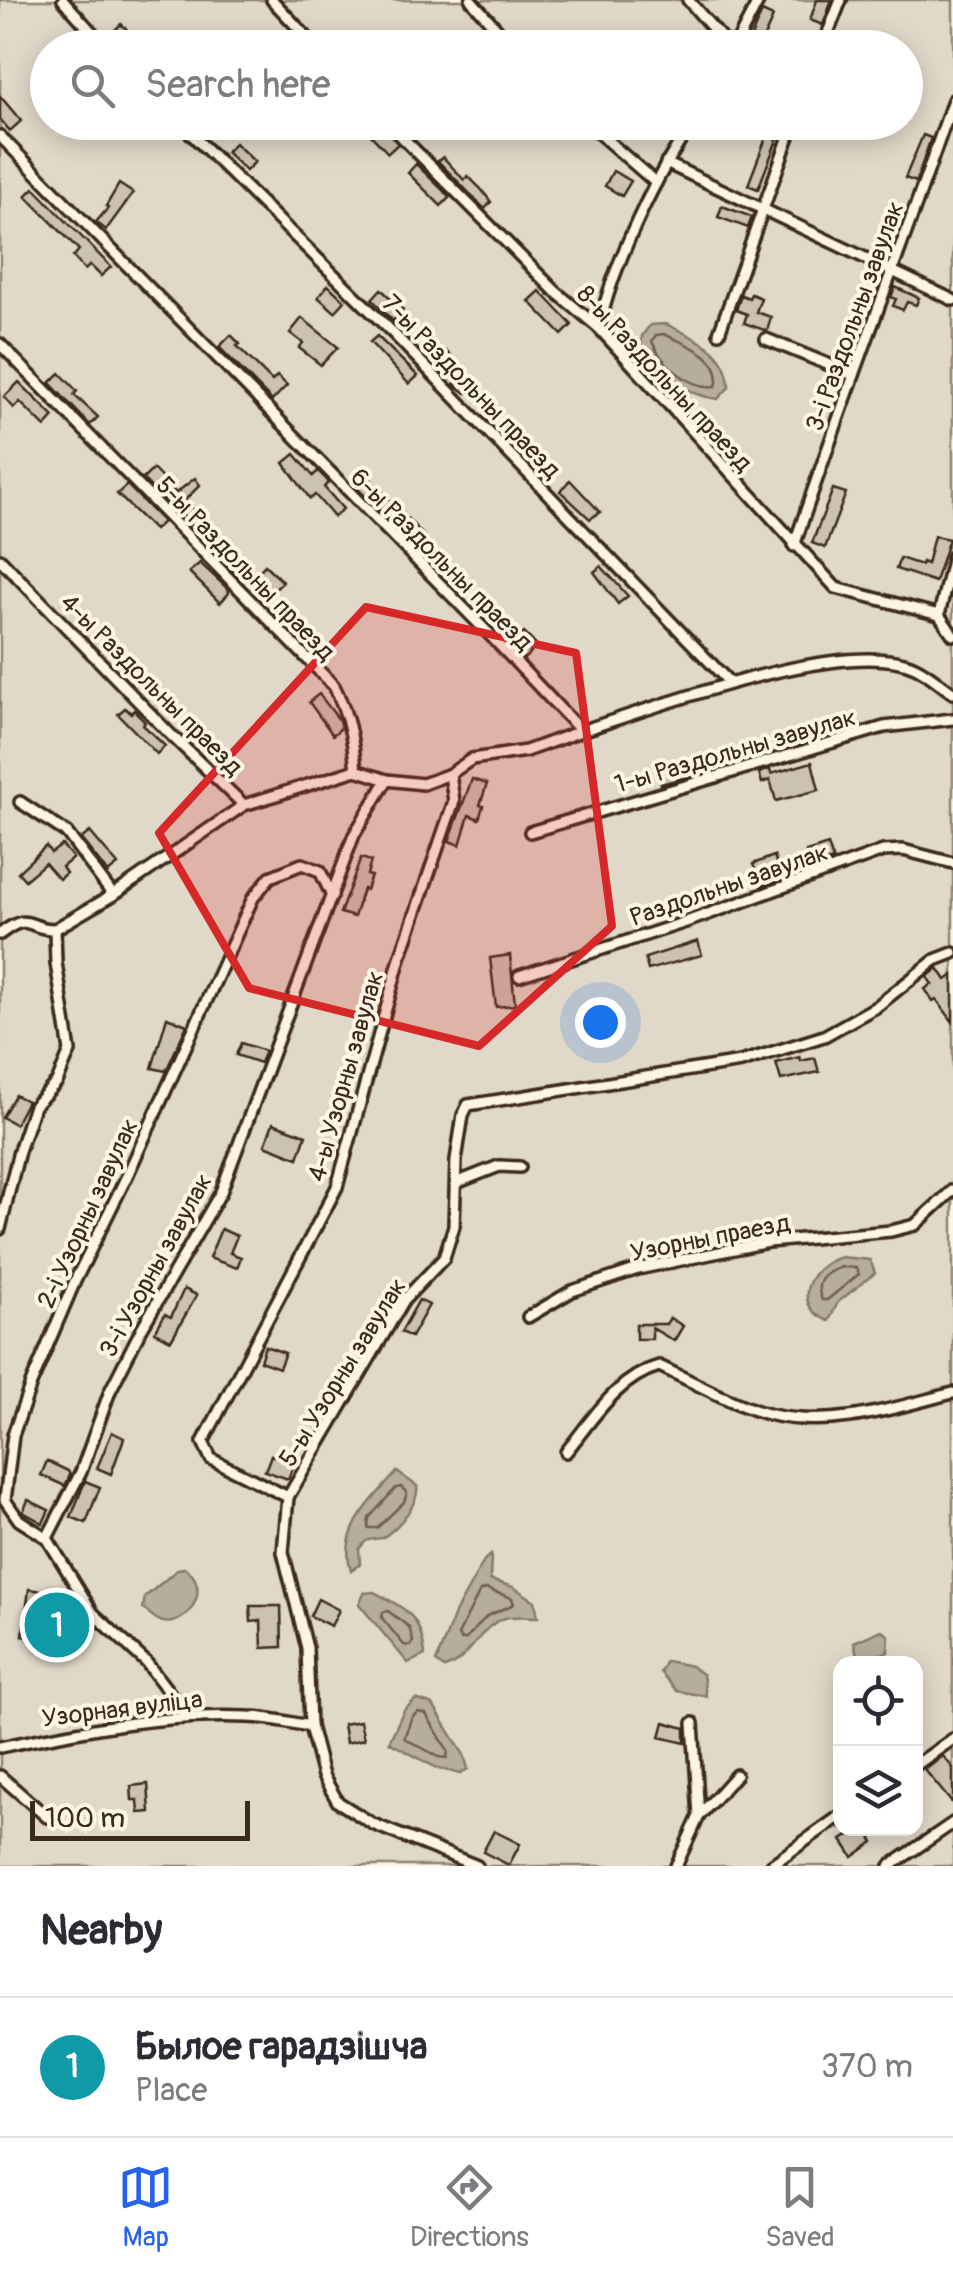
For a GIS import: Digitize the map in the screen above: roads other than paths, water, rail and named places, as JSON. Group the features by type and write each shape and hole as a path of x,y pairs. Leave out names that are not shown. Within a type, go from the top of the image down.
{"lane":[{"path":"63,0 90,30"},
{"path":"272,0 300,30"},
{"path":"471,0 498,30"},
{"path":"688,0 716,30"},
{"path":"742,30 758,0"},
{"path":"829,30 841,0"},
{"name":"3-і Раздольны завулак","path":"794,546 953,100"},
{"name":"6-ы Раздольны праезд","path":"0,136 581,731"},
{"name":"7-ы Раздольны праезд","path":"198,140 391,331 730,683"},
{"name":"8-ы Раздольны праезд","path":"405,140 555,291 599,328 836,588 939,615"},
{"path":"607,140 656,183"},
{"path":"599,328 604,302 656,183 682,140"},
{"path":"719,334 787,140"},
{"path":"666,163 953,300"},
{"path":"766,339 854,374"},
{"name":"5-ы Раздольны праезд","path":"0,344 334,686 345,707 356,770"},
{"path":"953,556 939,615 953,635"},
{"name":"4-ы Раздольны праезд","path":"0,559 244,805 113,896 55,929"},
{"path":"244,805 356,770 387,780 424,784 472,760 526,751 730,683 802,666 871,659 914,666 953,693"},
{"name":"1-ы Раздольны завулак","path":"530,832 884,728 953,720"},
{"name":"4-ы Узорны завулак","path":"288,1497 212,1459 203,1442 337,1187 400,958 454,801 450,774"},
{"name":"3-і Узорны завулак","path":"46,1538 81,1472 110,1391 142,1328 222,1192 354,835 387,780"},
{"path":"20,802 67,833 113,896"},
{"name":"Раздольны завулак","path":"520,976 883,852 903,850 953,863"},
{"name":"2-і Узорны завулак","path":"186,1716 146,1662 92,1613 46,1538 19,1520 2,1500 12,1435 75,1280 128,1176 253,898 270,877 302,864 320,871 332,896"},
{"path":"0,934 15,923 28,920 44,929 55,929 56,964 70,1051 57,1082 34,1106 0,1228"},
{"name":"5-ы Узорны завулак","path":"477,1866 374,1824 338,1802 323,1776 310,1726 307,1648 283,1552 288,1497 404,1300 444,1258 454,1226 463,1115 468,1105 741,1062 824,1036 876,1007 936,960 953,953"},
{"path":"456,1183 499,1166 520,1168"},
{"name":"Узорны праезд","path":"528,1317 572,1291 638,1269 768,1242 916,1225 953,1190"},
{"path":"566,1452 618,1389 642,1371 659,1366 769,1415 814,1422 860,1417 953,1394"},
{"name":"Узорная вуліца","path":"0,1746 186,1716 252,1716 310,1726"},
{"path":"693,1723 699,1816"},
{"path":"923,1760 953,1739"},
{"path":"676,1866 699,1816 736,1775"},
{"path":"0,1776 46,1817"},
{"path":"770,1866 833,1821"},
{"path":"890,1866 953,1824"}],"water":[{"path":"666,324 717,354 729,387 718,399 694,393 674,382 641,347 642,336 650,325"},
{"path":"841,1257 870,1260 875,1273 838,1302 829,1321 810,1306 808,1288 819,1269"},
{"path":"397,1472 417,1486 415,1500 388,1534 366,1541 359,1549 360,1564 351,1570 348,1555 353,1529"},
{"path":"491,1555 490,1580 513,1587 535,1601 538,1617 496,1622 462,1658 444,1668 436,1662 456,1611"},
{"path":"184,1568 197,1585 194,1604 181,1618 160,1621 143,1608 145,1597"},
{"path":"374,1592 416,1622 425,1655 408,1663 359,1604 364,1593"},
{"path":"882,1630 889,1636 888,1652 877,1656 857,1656 854,1642"},
{"path":"666,1661 691,1666 703,1675 706,1696 677,1691 660,1672"},
{"path":"416,1699 433,1705 464,1755 468,1769 460,1774 435,1767 389,1742 404,1710"}],"place":[{"name":"Былое гарадзішча","path":"57,1625"}]}
